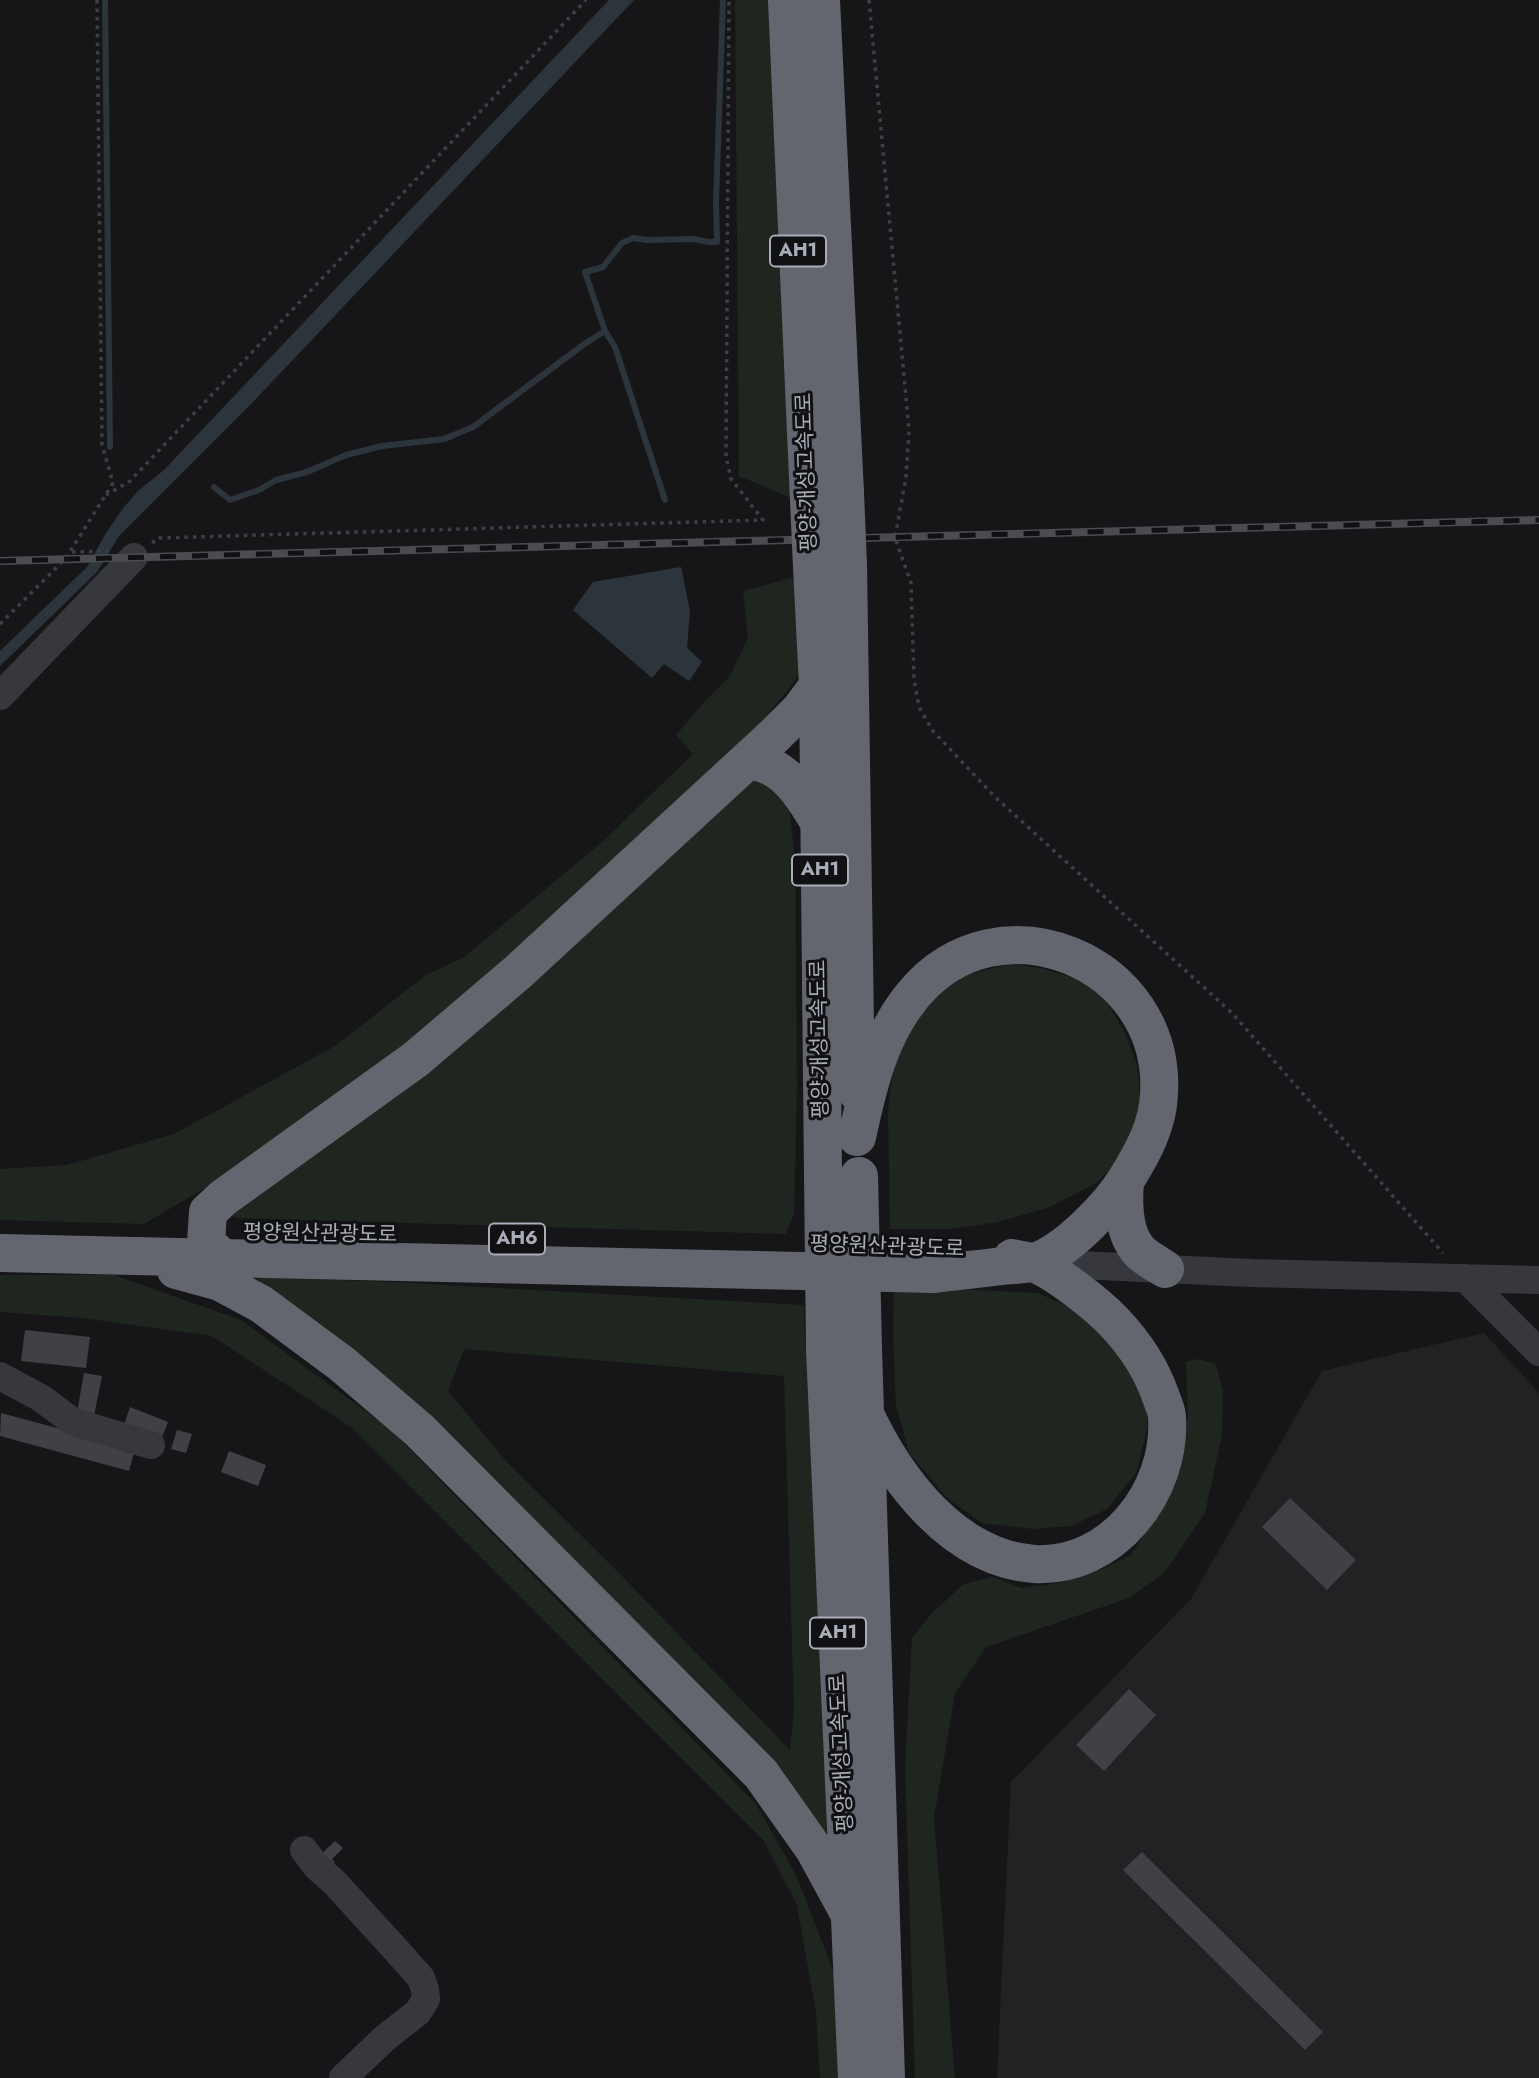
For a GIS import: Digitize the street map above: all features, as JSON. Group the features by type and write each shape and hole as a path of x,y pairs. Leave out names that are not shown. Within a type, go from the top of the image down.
{"highway":[{"name":"평양-개성고속도로","path":"788,0 827,497"},
{"name":"평양-개성고속도로","path":"821,0 827,497 857,1137 841,1176 825,1349 866,1916 886,2078"},
{"name":"평양-개성고속도로","path":"830,565 818,686 820,824 841,1176 863,1349 866,1916 858,2078"},
{"path":"215,1246 208,1212 223,1198 416,1059 518,972 747,761 800,710 818,686"},
{"path":"747,761 761,761 794,785 820,824"},
{"path":"857,1137 869,1081 884,1040 914,994 947,966 988,949 1021,946 1054,949 1084,961 1112,979 1140,1013 1157,1053 1160,1096 1156,1118 1149,1138 1125,1182 1109,1204 1087,1225 1033,1263"},
{"path":"1125,1182 1123,1207 1129,1234 1140,1252 1165,1269"},
{"name":"평양원산관광도로","path":"0,1230 215,1246 933,1274 1033,1263"},
{"name":"평양원산관광도로","path":"0,1253 130,1257 215,1246"},
{"path":"130,1257 220,1282 261,1304 342,1364 419,1430 761,1774 866,1916"},
{"path":"864,1412 877,1439 909,1485 945,1524 978,1548 1018,1561 1036,1564 1058,1562 1097,1548 1128,1525 1157,1483 1165,1447 1167,1415 1154,1377 1131,1339 1106,1313 1064,1281 1033,1263"}],"street":[{"path":"0,696 134,557"},
{"path":"1033,1263 1539,1280"},
{"path":"1465,1279 1539,1352"},
{"path":"0,1376 41,1398 73,1422 151,1445"},
{"path":"304,1850 421,1978 425,1990 426,1999 418,2012 385,2038 343,2078"}],"path":[{"path":"0,624 66,558 113,483 102,446 97,0"},
{"path":"106,495 130,481 586,0"},
{"path":"134,557 159,538 763,520 731,479 726,456 729,0"},
{"path":"869,0 909,430 906,477 895,538 911,583 914,680 919,707 933,731 995,797 1232,1013 1465,1279"}],"shaded area":[{"path":"609,0 634,0 252,403 119,536 97,572 0,666 0,651 87,567 106,533 138,491 164,470"},
{"path":"735,0 771,0 791,498 739,476"},
{"path":"681,567 690,611 687,648 702,662 689,681 664,664 652,678 573,610 593,582"},
{"path":"795,577 803,670 743,747 396,1058 267,1151 144,1224 0,1220 0,1169 67,1165 174,1134 335,1046 426,975 463,958 601,843 693,754 676,735 730,676 748,638 743,591"},
{"path":"762,778 789,808 795,856 797,1085 794,1214 786,1234 234,1218 229,1210 746,779"},
{"path":"1009,964 1041,968 1087,982 1105,999 1124,1031 1137,1065 1140,1100 1134,1141 1098,1182 1050,1207 998,1222 952,1229 890,1229 888,1110 895,1051 920,1006 963,976"},
{"path":"0,1275 114,1275 241,1320 390,1429 756,1804 797,1877 834,1973 840,2078 820,2078 816,2013 797,1905 764,1841 351,1427 212,1336 83,1318 0,1312"},
{"path":"256,1277 804,1305 805,1350 817,1350 828,1832 815,1830","holes":["464,1349 784,1376 794,1711 790,1750 505,1460 448,1391"]},
{"path":"894,1286 1038,1293 1080,1312 1146,1383 1148,1425 1136,1473 1107,1509 1071,1526 1033,1529 982,1523 947,1498 909,1453 896,1404"},
{"path":"1484,1333 1539,1393 1539,2078 997,2078 1011,1782 1191,1599 1322,1371"},
{"path":"1198,1359 1216,1364 1223,1393 1222,1435 1205,1513 1164,1573 1129,1598 986,1647 955,1693 934,1818 955,2078 915,2078 905,1767 912,1638 933,1612 964,1584 993,1577 1021,1588 1060,1583 1102,1569 1131,1555 1181,1469 1188,1415 1186,1362"}],"building":[{"path":"25,1330 90,1337 86,1368 21,1361"},
{"path":"84,1373 102,1376 94,1416 77,1413"},
{"path":"130,1407 168,1422 161,1440 124,1425"},
{"path":"1,1413 135,1449 129,1471 0,1436"},
{"path":"177,1430 192,1434 186,1453 171,1449"},
{"path":"229,1451 266,1465 258,1486 221,1472"},
{"path":"1290,1498 1356,1560 1327,1590 1262,1527"},
{"path":"1129,1689 1156,1715 1104,1771 1076,1745"},
{"path":"335,1841 343,1848 332,1859 335,1863 326,1872 315,1860"},
{"path":"1142,1852 1323,2032 1305,2050 1123,1870"}],"waterway":[{"path":"105,0 110,447"},
{"path":"665,500 615,347 605,331 585,272 603,267 622,243 633,238 717,242 723,0"},
{"path":"214,487 230,500 346,455 382,446 444,439 473,427 605,331"}],"railway":[{"path":"0,561 1539,520"}]}
